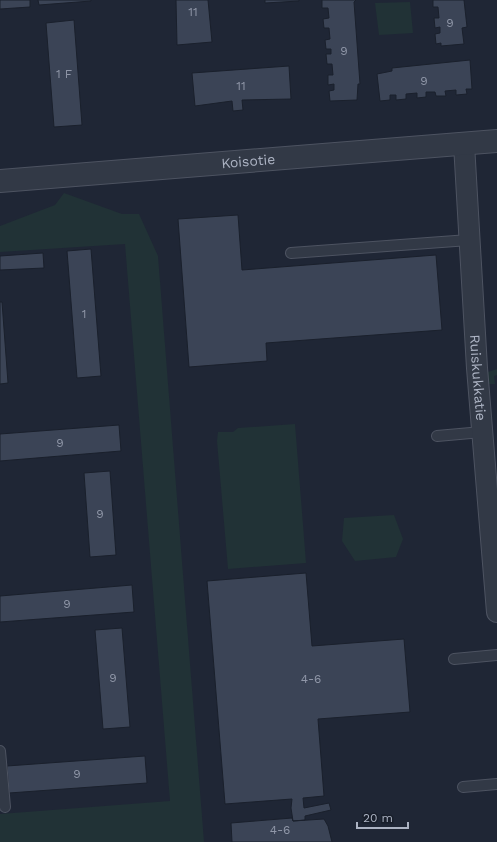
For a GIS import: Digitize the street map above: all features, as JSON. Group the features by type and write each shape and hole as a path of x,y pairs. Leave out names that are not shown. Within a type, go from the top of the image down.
{"street":[{"name":"Koisotie","path":"0,181 497,142"},
{"name":"Ruiskukkatie","path":"464,144 482,432 497,604"}],"lane":[{"path":"291,253 469,240"},
{"path":"437,436 482,432"},
{"path":"454,660 497,655"},
{"path":"0,751 5,807"},
{"path":"464,786 497,784"}],"shaded area":[{"path":"410,2 413,33 379,35 375,3"},
{"path":"64,193 122,214 139,214 158,256 204,842 0,842 0,814 170,801 125,244 0,252 0,226 55,205"},
{"path":"497,369 497,375 494,376 495,384 488,384 488,372"},
{"path":"295,424 306,563 228,569 217,441 218,432 233,432 238,428"},
{"path":"394,515 403,539 396,557 355,561 342,541 344,518"}],"building":[{"path":"0,0 30,0 30,7 0,9"},
{"path":"38,0 91,0 91,1 39,5"},
{"path":"176,0 208,0 212,42 177,45"},
{"path":"265,0 299,0 299,1 265,3"},
{"path":"322,0 356,0 354,2 360,84 358,84 357,100 330,101 329,91 334,90 334,84 328,85 328,75 333,75 332,64 327,64 326,54 331,54 331,49 326,49 325,40 330,39 329,28 324,28 323,19 329,18 328,8 322,8"},
{"path":"433,0 464,0 467,27 462,28 464,44 441,46 441,43 436,44 435,34 440,33 440,27 435,28 434,18 439,18 438,7 433,7"},
{"path":"74,20 82,125 54,127 46,23"},
{"path":"470,60 472,89 466,89 467,94 456,95 456,90 445,91 446,96 436,96 435,92 426,92 426,97 417,98 417,93 406,94 406,99 396,100 396,95 390,95 390,100 380,101 377,74 392,71 392,68"},
{"path":"289,66 291,99 242,100 243,110 233,111 232,101 195,106 192,73"},
{"path":"238,215 242,270 436,255 442,330 266,343 267,361 189,367 178,219"},
{"path":"91,249 101,376 77,378 67,251"},
{"path":"43,253 44,268 0,270 0,256"},
{"path":"0,302 2,302 8,383 0,384"},
{"path":"119,425 121,451 0,461 0,434"},
{"path":"110,471 116,555 90,557 84,473"},
{"path":"306,573 312,646 404,639 410,712 318,719 324,796 303,798 304,808 329,803 331,810 305,816 305,820 293,821 291,808 292,799 225,804 207,581"},
{"path":"132,585 134,612 0,622 0,596"},
{"path":"122,628 130,727 103,729 95,630"},
{"path":"145,756 147,783 9,793 7,766"},
{"path":"292,818 293,821 324,819 328,826 332,842 232,842 231,823"}]}
